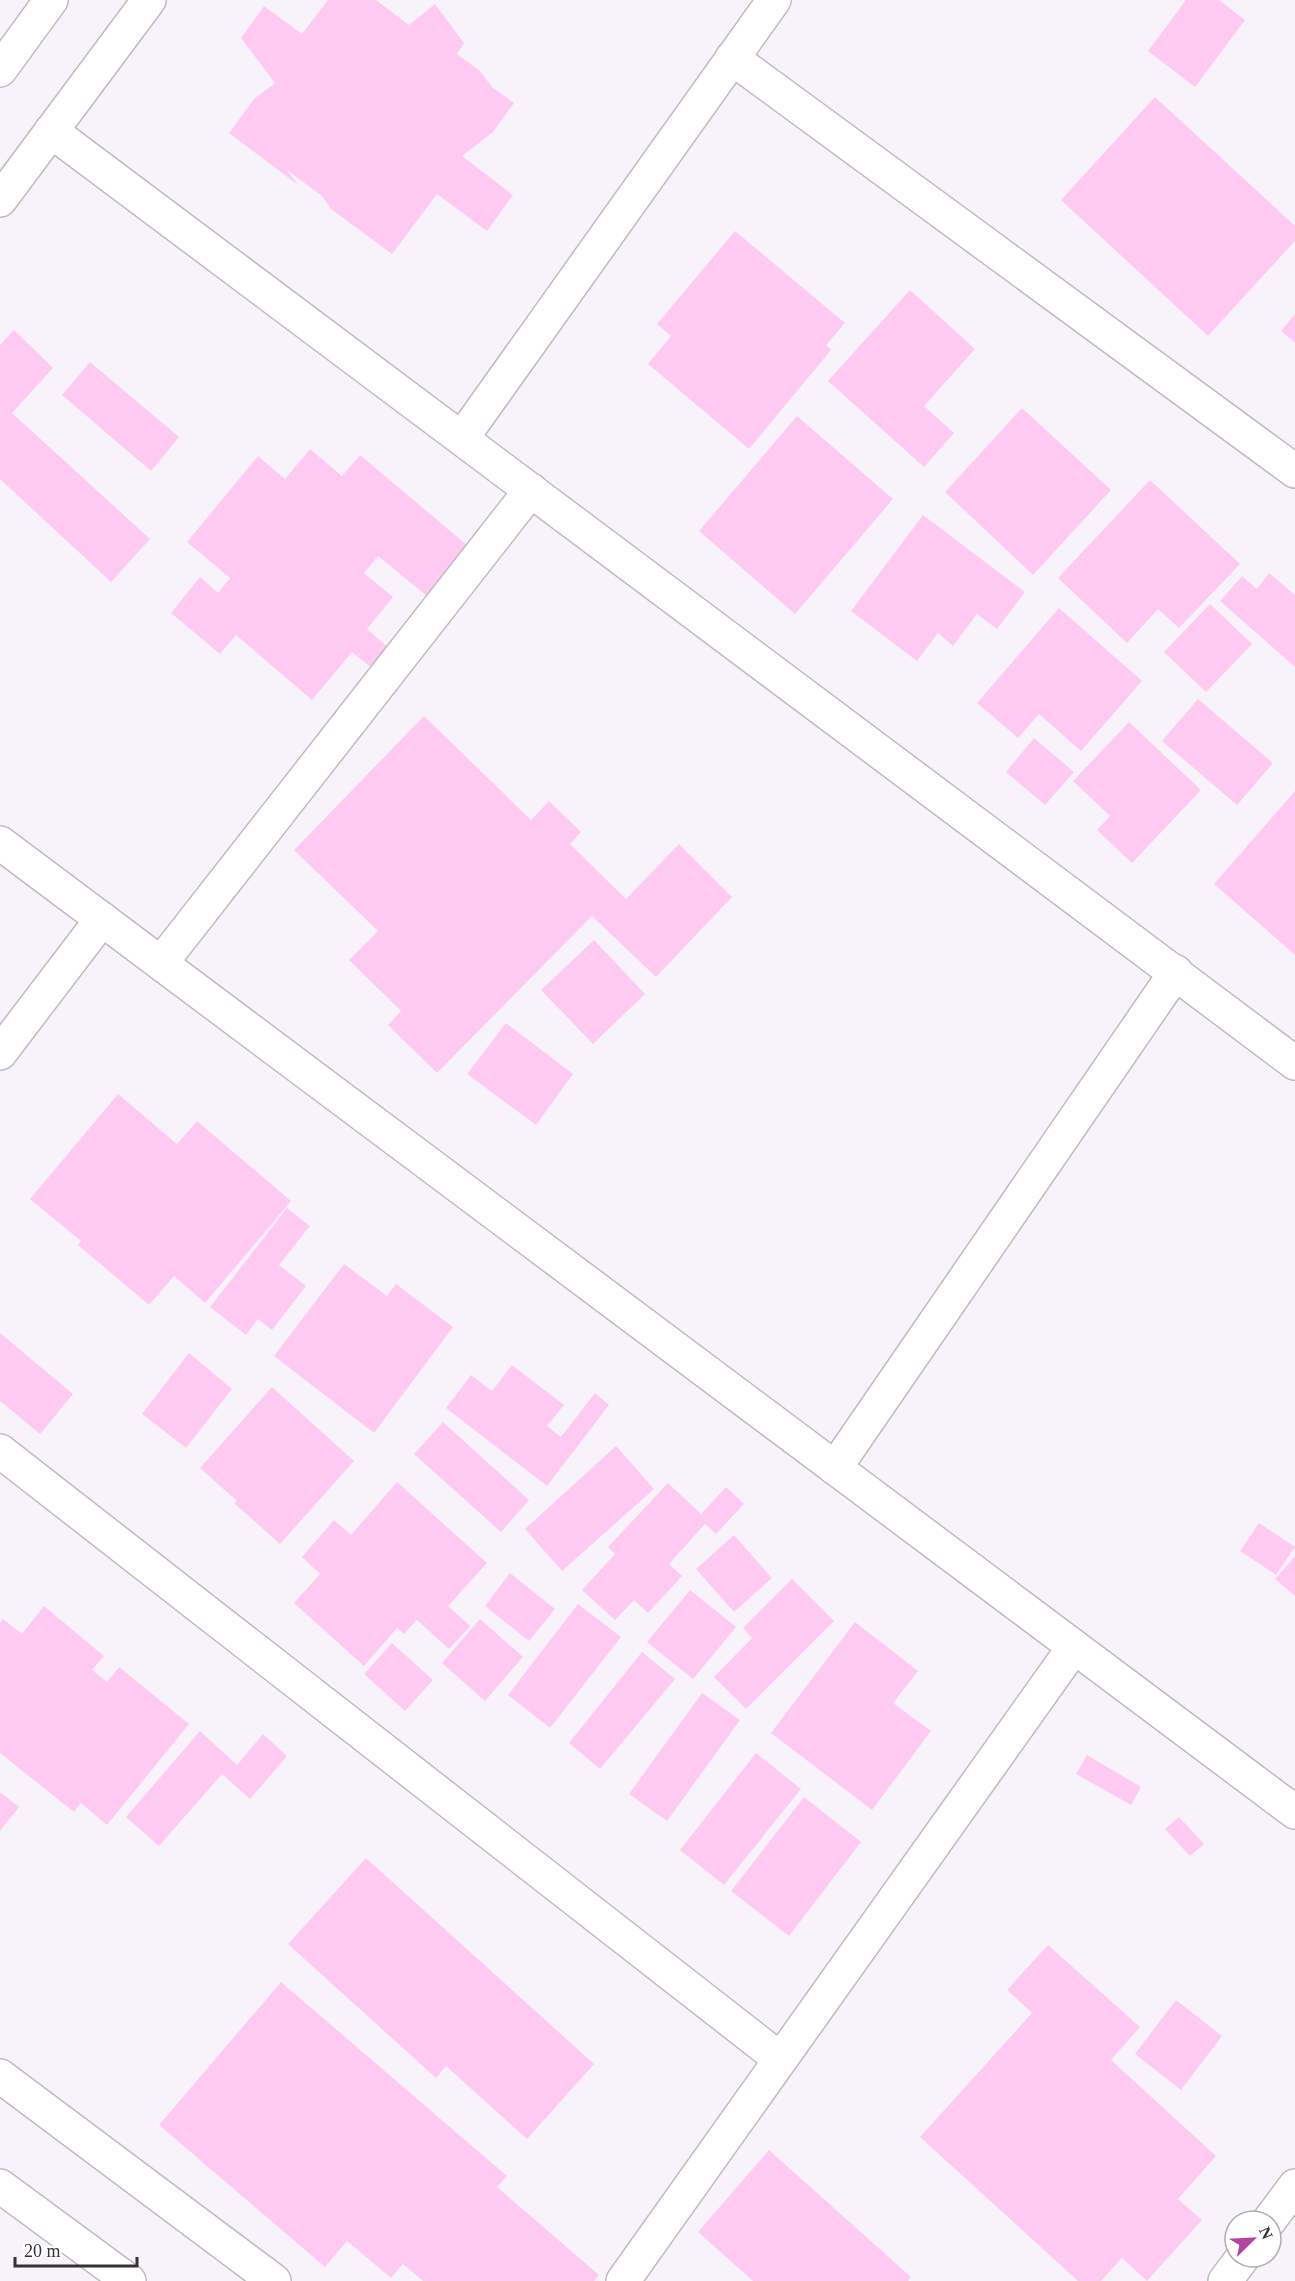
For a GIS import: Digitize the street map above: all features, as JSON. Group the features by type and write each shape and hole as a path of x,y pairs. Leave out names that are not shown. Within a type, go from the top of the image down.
{"street":[{"path":"0,70 51,0"},
{"path":"0,200 149,0"},
{"path":"462,438 774,0"},
{"path":"732,58 1295,471"},
{"path":"51,131 1295,1063"},
{"path":"161,963 531,490"},
{"path":"0,843 1295,1812"},
{"path":"0,1053 102,919"},
{"path":"835,1468 1176,972"},
{"path":"0,1451 780,2059"},
{"path":"623,2281 1074,1647"},
{"path":"0,2076 274,2281"},
{"path":"0,2186 129,2281"},
{"path":"1278,2209 1295,2186"}],"building":[{"path":"328,0 376,0 409,25 435,4 464,43 457,54 480,71 492,87 514,103 493,132 462,156 513,195 487,231 437,194 392,254 331,209 322,196 287,170 298,185 229,133 254,99 275,83 241,38 264,6 302,34"},
{"path":"1186,0 1219,0 1245,20 1195,87 1148,51"},
{"path":"1155,97 1295,226 1295,241 1208,336 1061,200"},
{"path":"735,231 845,323 826,345 831,350 749,449 648,364 671,336 657,324"},
{"path":"910,290 975,349 924,406 954,433 924,467 828,381"},
{"path":"1295,314 1295,343 1281,331"},
{"path":"14,330 53,368 12,413 150,539 111,582 0,479 0,345"},
{"path":"90,362 179,437 151,471 62,395"},
{"path":"1022,408 1111,490 1033,575 945,492"},
{"path":"797,416 893,499 795,614 699,531"},
{"path":"310,449 342,476 360,455 468,546 427,596 378,556 364,573 393,597 367,629 390,649 373,669 352,652 312,700 236,635 220,654 171,613 200,577 218,593 230,578 187,542 258,456 285,479"},
{"path":"1150,480 1240,564 1179,628 1158,609 1127,643 1058,578"},
{"path":"923,515 1025,592 997,629 977,614 953,646 938,633 917,661 851,611"},
{"path":"1269,573 1295,595 1295,667 1220,601 1242,576 1257,589"},
{"path":"1210,604 1252,644 1206,692 1164,652"},
{"path":"1059,608 1142,681 1081,751 1039,714 1018,738 977,703"},
{"path":"1198,699 1273,763 1237,805 1162,741"},
{"path":"424,716 531,820 549,801 581,832 570,844 626,899 679,844 732,897 656,977 592,916 437,1073 388,1025 401,1011 349,960 378,931 294,850"},
{"path":"1129,722 1201,790 1132,863 1097,830 1110,816 1073,781"},
{"path":"1034,738 1074,772 1045,805 1006,772"},
{"path":"1295,791 1295,955 1214,884"},
{"path":"594,940 645,994 593,1044 541,990"},
{"path":"506,1023 573,1074 536,1125 467,1074"},
{"path":"118,1094 177,1144 197,1121 291,1201 205,1303 174,1276 149,1305 78,1245 81,1241 30,1199"},
{"path":"287,1208 310,1226 279,1265 306,1286 272,1330 258,1319 246,1335 210,1307"},
{"path":"344,1264 387,1296 396,1284 453,1327 374,1433 274,1356"},
{"path":"0,1333 73,1394 40,1434 0,1401"},
{"path":"189,1353 232,1389 186,1448 142,1414"},
{"path":"512,1365 564,1405 547,1426 561,1437 595,1393 609,1405 547,1486 446,1408 471,1375 492,1391"},
{"path":"272,1387 354,1461 280,1544 234,1503 237,1501 200,1468"},
{"path":"443,1422 529,1500 501,1532 414,1454"},
{"path":"616,1446 654,1489 562,1571 525,1529"},
{"path":"397,1482 487,1563 448,1606 470,1626 449,1649 417,1620 404,1634 397,1628 364,1666 294,1603 320,1574 302,1557 334,1520 351,1535"},
{"path":"668,1483 701,1514 726,1487 744,1504 716,1534 705,1524 669,1564 682,1576 648,1613 634,1600 615,1620 582,1590 615,1554 608,1547"},
{"path":"1259,1523 1295,1547 1276,1575 1240,1551"},
{"path":"734,1535 772,1578 734,1612 696,1569"},
{"path":"1295,1556 1295,1596 1275,1579"},
{"path":"510,1573 555,1609 529,1641 485,1606"},
{"path":"792,1579 834,1621 746,1709 714,1677 752,1638 743,1628"},
{"path":"690,1590 736,1627 693,1679 647,1642"},
{"path":"578,1604 621,1637 550,1728 508,1695"},
{"path":"44,1606 104,1656 92,1670 107,1682 119,1667 189,1724 107,1825 81,1803 74,1812 0,1753 0,1623 3,1619 22,1634"},
{"path":"480,1619 523,1657 485,1701 442,1663"},
{"path":"855,1622 918,1671 893,1703 931,1731 872,1810 771,1733"},
{"path":"392,1643 433,1680 405,1711 364,1674"},
{"path":"642,1652 675,1679 600,1769 569,1743"},
{"path":"702,1693 740,1720 667,1821 629,1794"},
{"path":"200,1731 237,1765 263,1734 287,1756 250,1799 222,1774 159,1846 126,1817"},
{"path":"756,1753 801,1789 724,1885 680,1850"},
{"path":"1087,1755 1141,1787 1131,1805 1076,1774"},
{"path":"0,1792 19,1807 0,1831"},
{"path":"804,1797 861,1842 789,1936 731,1891"},
{"path":"1179,1817 1204,1844 1190,1856 1165,1829"},
{"path":"366,1858 594,2064 527,2139 446,2066 436,2078 288,1944"},
{"path":"1048,1945 1140,2027 1111,2060 1216,2156 1178,2199 1202,2220 1147,2281 1122,2258 1101,2281 1078,2281 920,2137 1032,2013 1007,1990"},
{"path":"281,1982 507,2176 497,2187 599,2275 594,2281 423,2281 403,2264 391,2278 347,2241 325,2267 159,2125"},
{"path":"1176,2000 1222,2036 1181,2090 1135,2054"},
{"path":"769,2150 911,2277 908,2281 753,2281 698,2232"}]}
